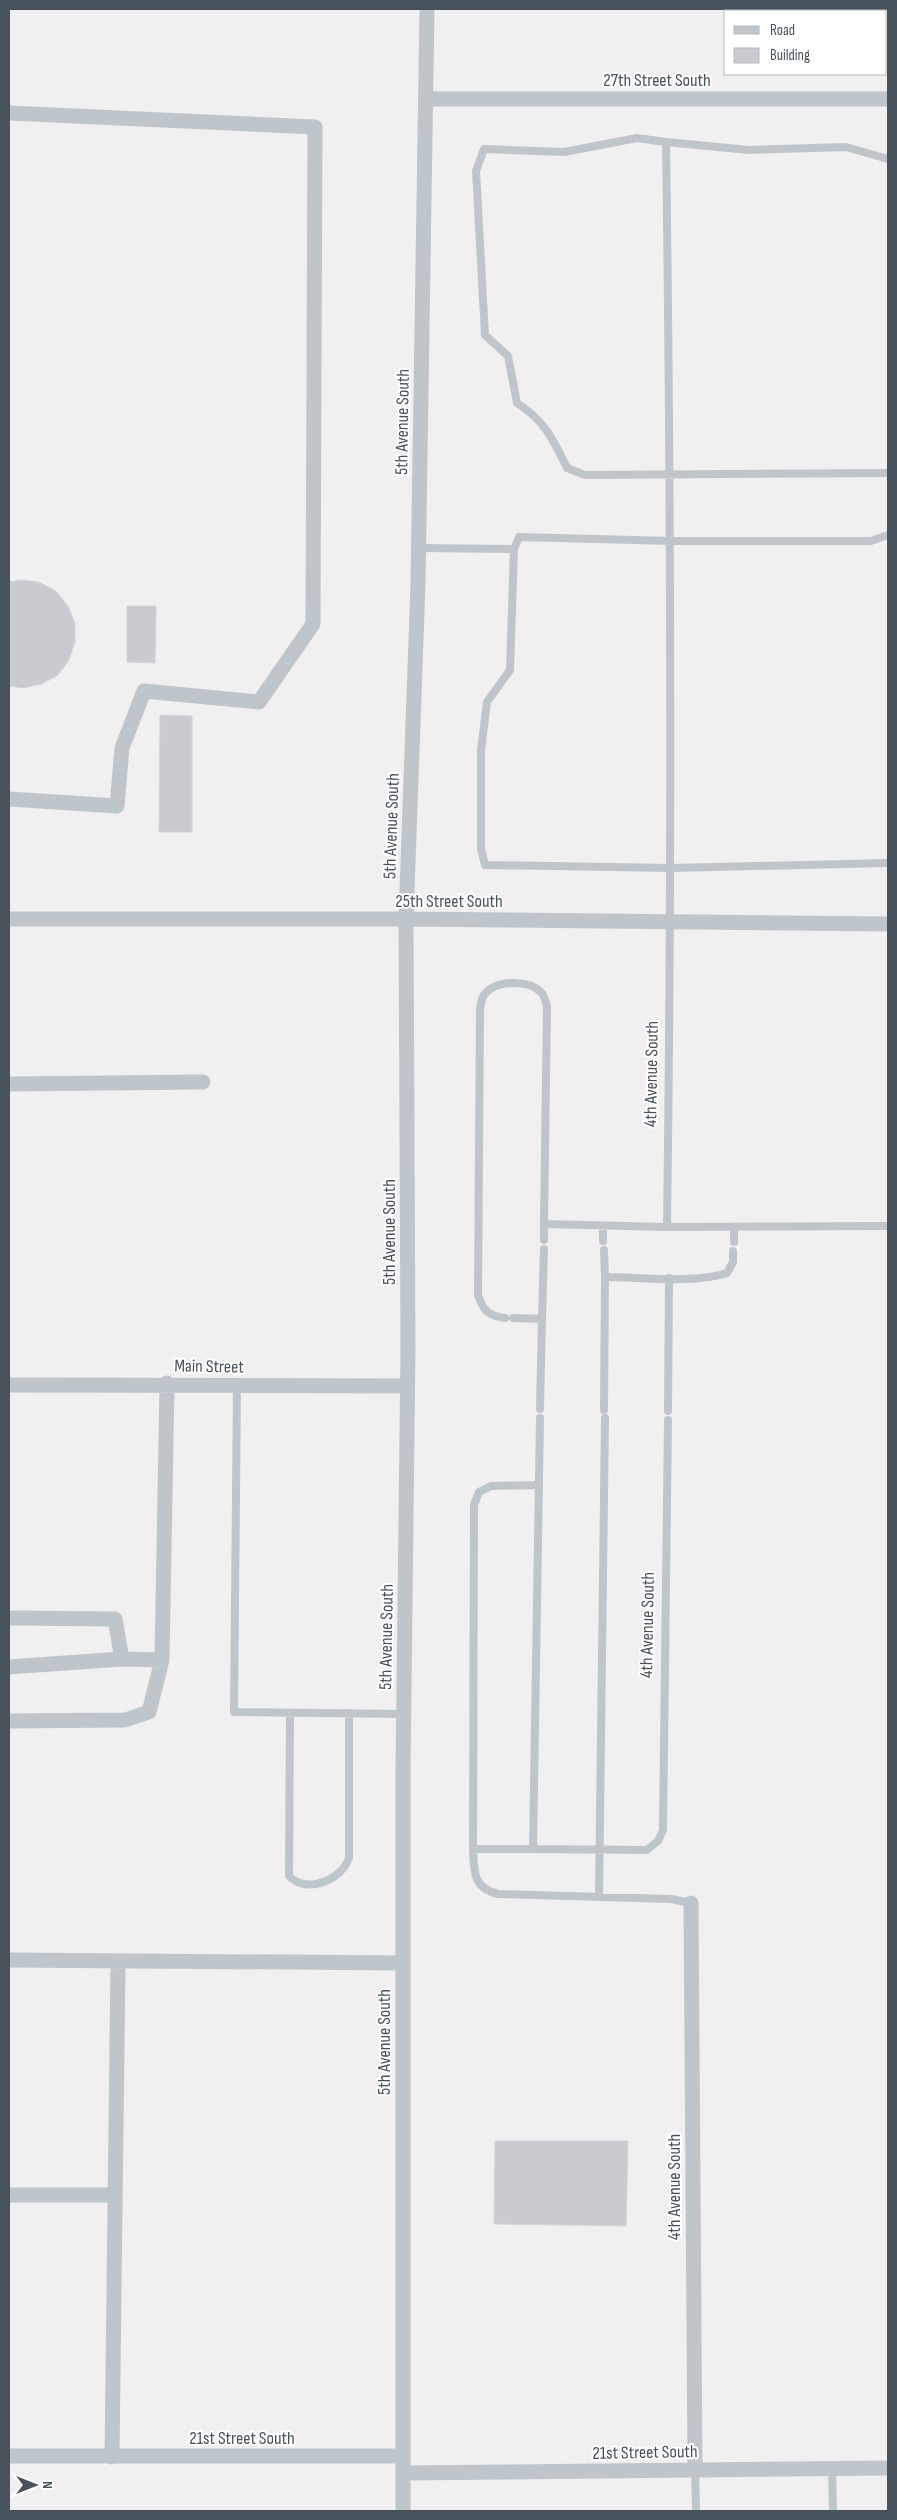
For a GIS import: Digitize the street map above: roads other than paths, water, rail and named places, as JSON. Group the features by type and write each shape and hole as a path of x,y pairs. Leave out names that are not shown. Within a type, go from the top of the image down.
{"street":[{"name":"5th Avenue South","path":"402,2473 403,1714 407,1386 406,919 418,548 427,9"},
{"name":"27th Street South","path":"426,99 888,99"},
{"path":"9,113 315,127 315,157 313,624 259,702 144,691 122,748 117,806 9,799"},
{"name":"25th Street South","path":"9,919 406,919 888,924"},
{"path":"9,1084 203,1082"},
{"path":"9,1721 125,1720 149,1712 162,1660 166,1384"},
{"name":"Main Street","path":"9,1385 407,1386"},
{"path":"9,1618 115,1619 122,1659"},
{"path":"9,1667 122,1659 162,1660"},
{"name":"4th Avenue South","path":"690,1903 695,2470"},
{"path":"9,1960 402,1963"},
{"path":"112,2457 118,1961"},
{"path":"9,2195 114,2195"},
{"name":"21st Street South","path":"9,2456 402,2456"},
{"name":"21st Street South","path":"402,2473 888,2468"},
{"path":"402,2473 402,2511"}],"lane":[{"path":"888,159 846,147 749,150 637,138 564,152 484,150 476,171 485,335 508,356 517,403 535,414 546,428 567,468 585,475 888,473"},
{"name":"4th Avenue South","path":"666,142 672,541 672,922 667,1227"},
{"path":"888,535 871,541 672,541 519,537 514,549 510,670 487,702 482,750 482,849 484,865 672,868 888,863"},
{"path":"418,548 514,549"},
{"path":"540,1409 544,1244 546,1006 543,994 533,985 494,986 483,996 480,1010 478,1295 483,1308 492,1316 542,1318"},
{"path":"544,1224 667,1227 888,1226"},
{"path":"603,1226 603,1241"},
{"path":"605,1277 714,1277 726,1273 733,1262 734,1227"},
{"path":"599,1896 604,1250"},
{"path":"668,1411 669,1278"},
{"path":"237,1386 234,1712 403,1714"},
{"path":"533,1849 540,1418"},
{"name":"4th Avenue South","path":"598,1851 647,1850 658,1840 663,1830 668,1420"},
{"path":"539,1485 491,1486 479,1492 474,1505 473,1849 477,1880 485,1891 498,1894 671,1899 690,1903"},
{"path":"290,1713 289,1876 300,1884 319,1884 326,1881 347,1864 349,1858 349,1713"},
{"path":"473,1849 598,1851"},
{"path":"832,2469 833,2511"},
{"path":"695,2470 696,2511"}]}
